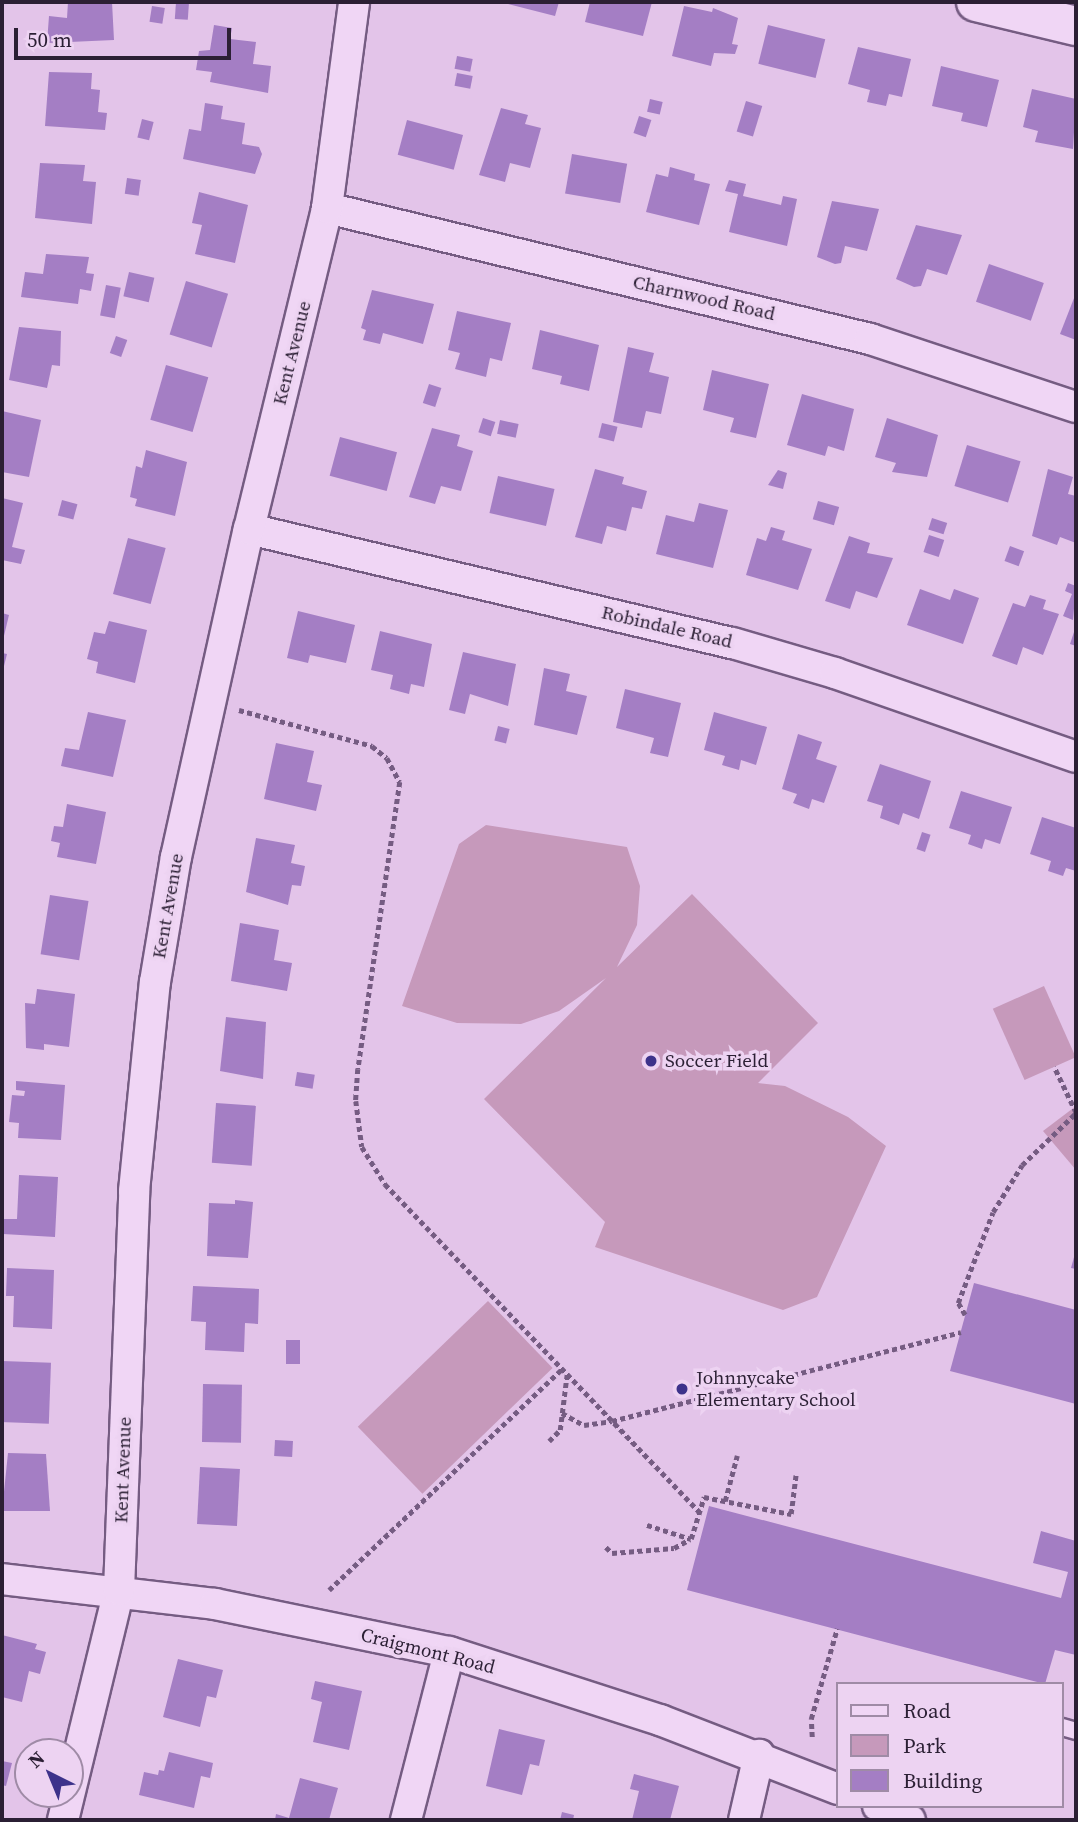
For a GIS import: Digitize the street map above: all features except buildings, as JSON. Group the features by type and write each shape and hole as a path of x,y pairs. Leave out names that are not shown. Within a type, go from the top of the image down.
{"main road":[{"path":"976,2 1076,26"}],"street":[{"name":"Kent Avenue","path":"63,1820 119,1590 142,1079 176,857 249,529 327,208 354,2"},
{"name":"Charnwood Road","path":"327,208 870,339 1076,408"},
{"name":"Robindale Road","path":"249,529 733,643 835,673 1076,757"},
{"name":"Craigmont Road","path":"2,1579 119,1590 215,1604 449,1652 759,1755 836,1788"},
{"path":"406,1820 449,1652"},
{"path":"744,1820 759,1755"},
{"path":"883,1808 911,1820"}],"path":[{"path":"211,702 372,746 387,758 400,782 358,1069 356,1101 362,1147 385,1184 699,1512"},
{"path":"965,1315 958,1303 993,1212 1022,1165 1076,1113 1054,1067"},
{"path":"562,1413 584,1425 612,1421 961,1332"},
{"path":"548,1441 560,1430 565,1371"},
{"path":"329,1590 565,1371"},
{"path":"725,1501 737,1456"},
{"path":"606,1547 612,1553 674,1548 691,1539 704,1497 791,1514 796,1475"},
{"path":"647,1525 691,1539"},
{"path":"813,1737 811,1719 837,1629"}],"green space":[{"path":"486,825 627,847 640,886 637,925 617,967 692,894 818,1023 758,1083 785,1086 848,1117 886,1146 817,1297 783,1310 595,1247 605,1222 484,1099 606,978 559,1011 521,1024 457,1023 402,1006 459,844"},
{"path":"1044,986 1076,1057 1025,1080 993,1009"},
{"path":"1076,1106 1076,1170 1043,1131"},
{"path":"488,1301 553,1368 422,1494 358,1427"}],"place":[{"name":"Soccer Field","path":"651,1061"},
{"name":"Johnnycake Elementary School","path":"682,1389"}]}
